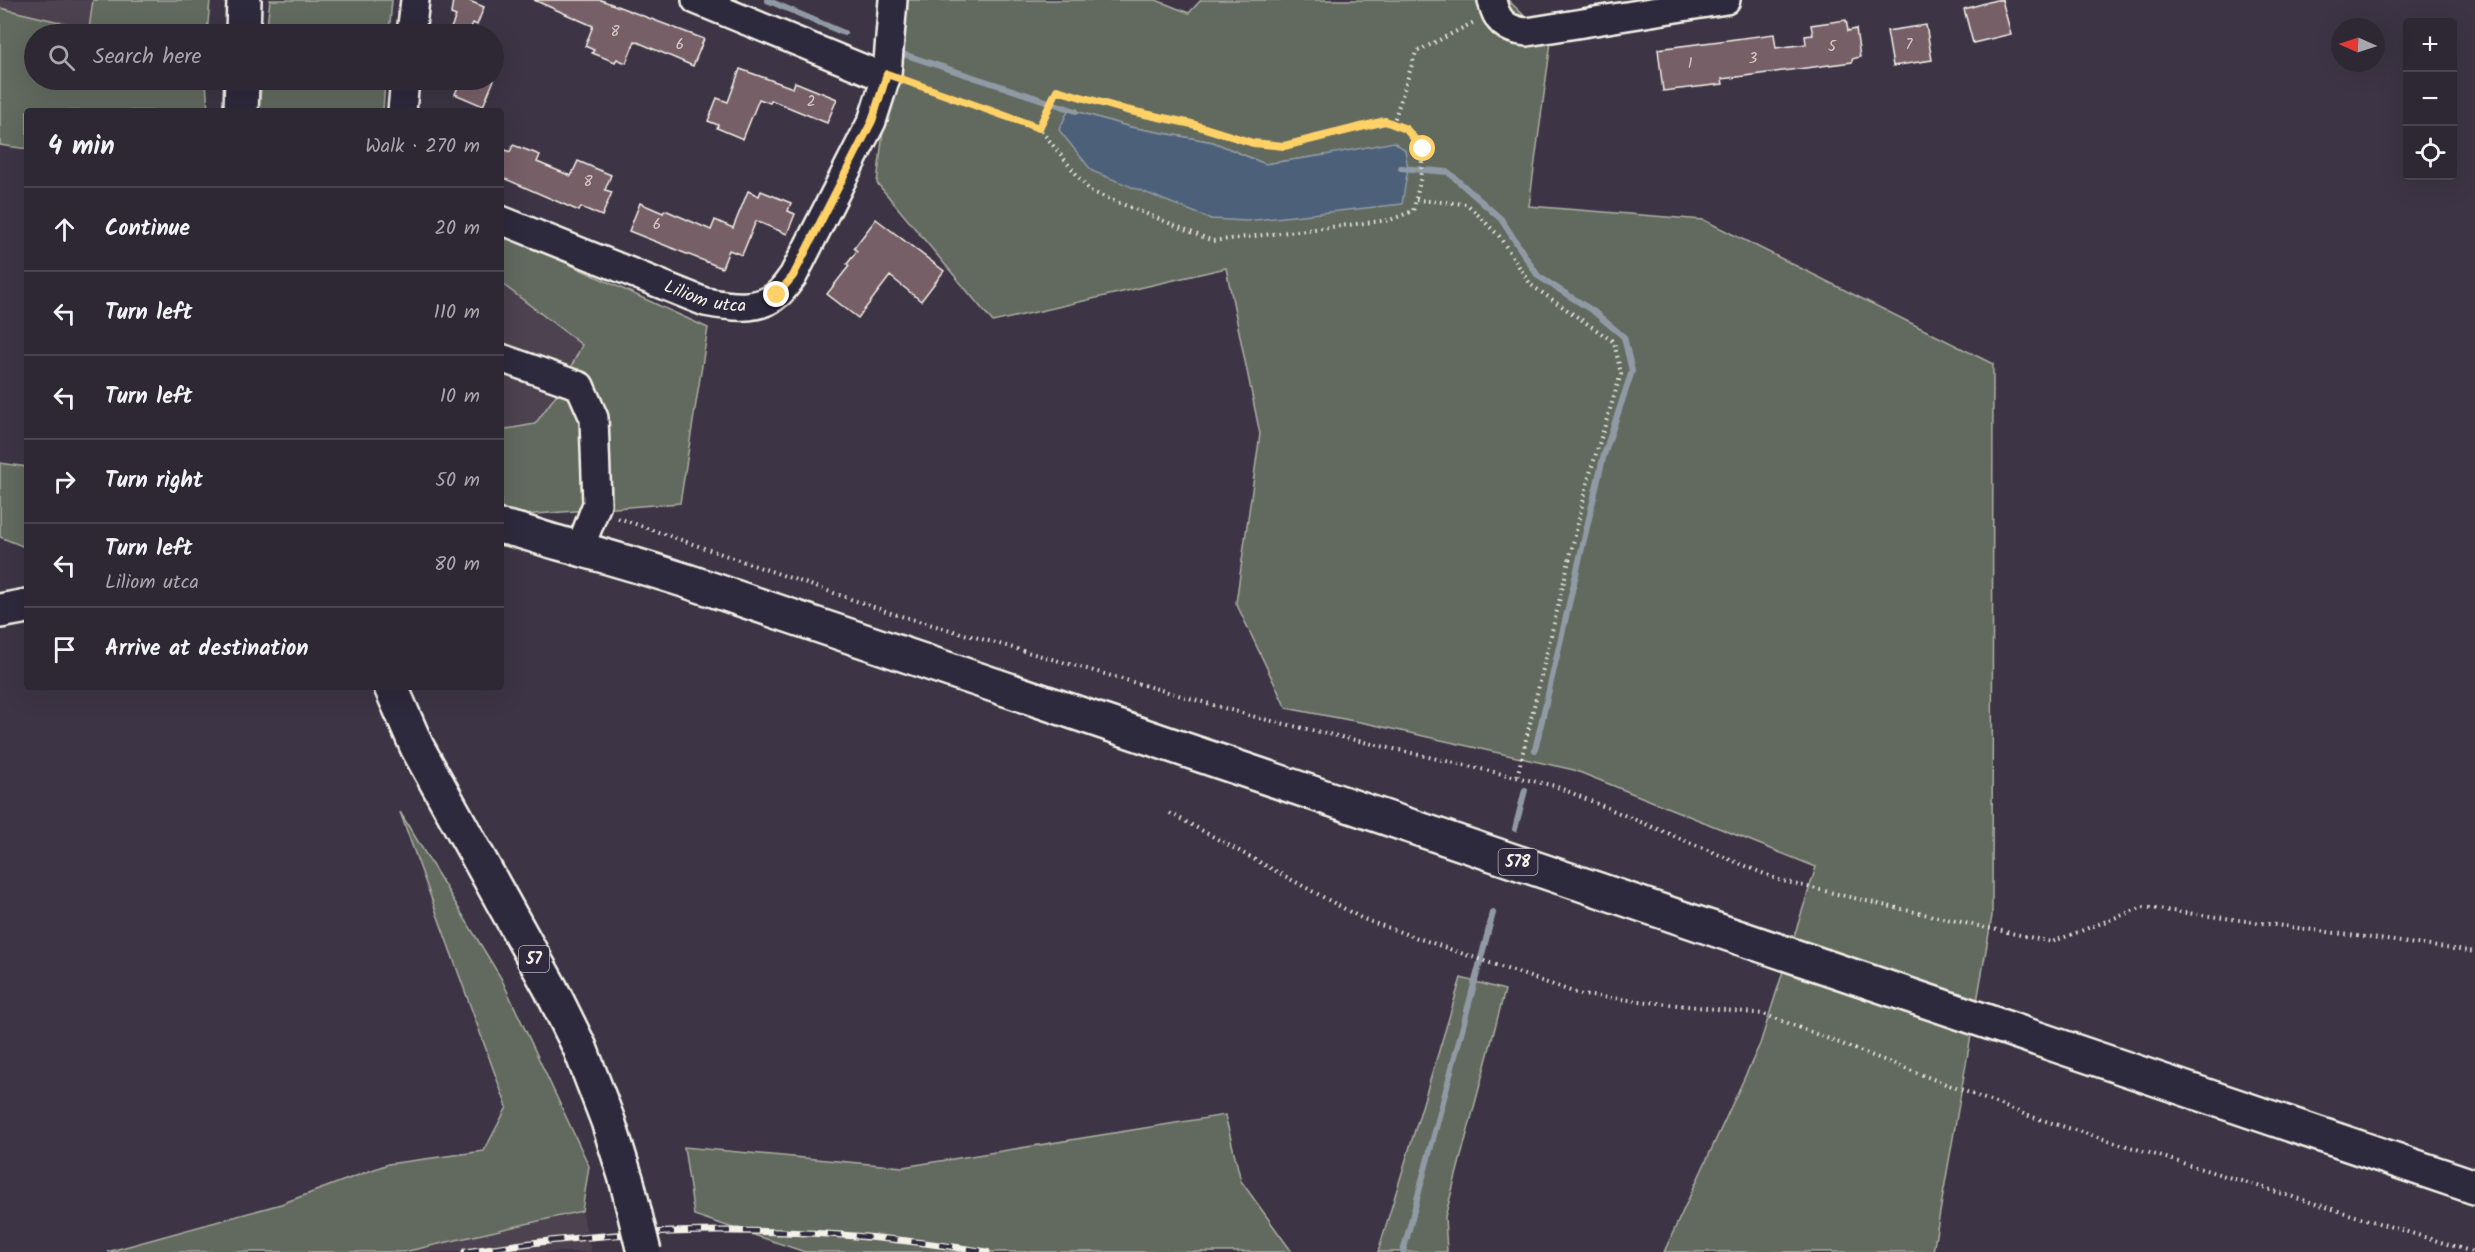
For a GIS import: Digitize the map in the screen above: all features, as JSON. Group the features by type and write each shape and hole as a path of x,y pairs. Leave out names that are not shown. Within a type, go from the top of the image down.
{"main road":[{"path":"243,24 244,0"},
{"path":"241,108 242,90"},
{"name":"578","path":"504,527 520,530 704,587 2475,1187"},
{"name":"578","path":"504,545 569,546"},
{"path":"0,610 24,606"},
{"name":"57","path":"374,690 417,747"},
{"name":"57","path":"393,690 417,747 551,989 580,1048 608,1121 627,1182 644,1252"}],"street":[{"path":"412,24 415,0"},
{"path":"696,0 886,76"},
{"name":"Liliom utca","path":"504,221 705,302 733,307 764,302 777,295 793,276 872,121 886,76 893,0"},
{"path":"1493,5 1501,23 1513,30 1527,32 1726,0"},
{"path":"402,108 404,90"},
{"path":"504,359 580,386 594,418 597,504 569,546"}],"path":[{"path":"1394,124 1416,52 1493,5"},
{"path":"886,76 1039,128 1090,191 1213,241 1390,220 1413,211 1420,182 1423,149 1406,129 1385,121 1284,146 1253,143 1192,124 1126,110 1057,90 1039,128"},
{"path":"1416,200 1467,204 1499,236 1531,285 1614,342 1621,374 1590,473 1517,777"},
{"path":"618,518 894,614 1259,718 1555,786 1779,880 2052,942 2143,907 2475,952"},
{"path":"1170,813 1363,919 1582,995 1764,1014 2029,1116 2473,1252"}],"shaded area":[{"path":"0,0 93,0 90,24 68,24 0,8"},
{"path":"93,0 210,0 208,24 90,24"},
{"path":"270,0 392,0 390,24 267,24"},
{"path":"898,0 1156,0 1189,13 1201,0 1508,0 1551,42 1529,206 1704,220 1993,364 1992,916 1933,1252 1664,1252 1760,1044 1816,867 1574,770 1370,724 1286,708 1236,603 1260,434 1226,268 993,322 877,183","holes":["1069,109 1130,127 1213,142 1265,164 1325,155 1211,219"]},
{"path":"0,8 68,24 24,24 24,90 207,90 208,108 24,108 24,149 0,145"},
{"path":"261,90 384,90 383,108 259,108"},
{"path":"504,234 708,328 680,503 523,515 504,512 504,429 535,424 559,391 582,345 504,285"},
{"path":"504,285 582,345 559,391 535,424 504,429"},
{"path":"0,463 24,467 24,547 0,537"},
{"path":"400,812 501,978 589,1166 582,1211 404,1252 107,1252 281,1204 388,1164 484,1151 507,1107"},
{"path":"1461,978 1505,990 1445,1217 1447,1252 1378,1252"},
{"path":"1225,1115 1241,1181 1292,1252 805,1252 694,1215 684,1147 903,1167"},
{"path":"582,1211 591,1252 404,1252"}],"water":[{"path":"1069,109 1130,127 1213,142 1265,164 1394,142 1405,150 1408,168 1402,204 1246,221 1211,219 1092,171 1059,130"}],"building":[{"path":"453,0 467,0 484,7 477,24 453,24 456,16 451,14"},
{"path":"534,0 601,0 704,39 693,66 635,41 626,63 617,59 615,62 592,53 594,50 585,46 593,26"},
{"path":"2002,0 2011,34 1973,43 1964,9"},
{"path":"1846,20 1848,31 1856,29 1860,57 1852,59 1852,62 1722,79 1723,84 1663,91 1658,49 1774,34 1776,48 1806,44 1805,36 1813,35 1811,25"},
{"path":"1926,25 1932,60 1893,66 1887,31"},
{"path":"740,69 793,88 795,82 837,99 827,123 771,100 770,103 759,99 743,139 717,128 718,125 708,121 717,98 728,102"},
{"path":"457,90 490,90 483,106 455,94"},
{"path":"513,145 540,155 537,162 571,176 578,161 611,175 605,190 612,192 602,216 581,207 579,211 504,178 504,149 510,152"},
{"path":"748,191 759,196 761,191 791,203 788,211 795,214 787,234 756,221 742,255 729,250 722,268 629,231 640,203 663,213 665,210 711,230 715,220 733,228"},
{"path":"876,219 944,271 921,301 890,276 858,318 827,294 849,266 847,264 857,251 854,248"}],"waterway":[{"path":"767,0 844,33"},
{"path":"903,54 1076,111"},
{"path":"1401,168 1448,172 1501,219 1538,276 1593,311 1624,337 1632,371 1603,458 1535,750"},
{"path":"1515,829 1525,790"},
{"path":"1403,1252 1493,913"}],"railway":[{"path":"465,1252 596,1237 661,1232 726,1231 856,1236 987,1252"}],"route":[{"path":"777,295 793,276 872,121 887,74 1039,128 1057,90 1126,110 1192,124 1253,143 1284,146 1385,121 1406,129 1423,149"}]}
